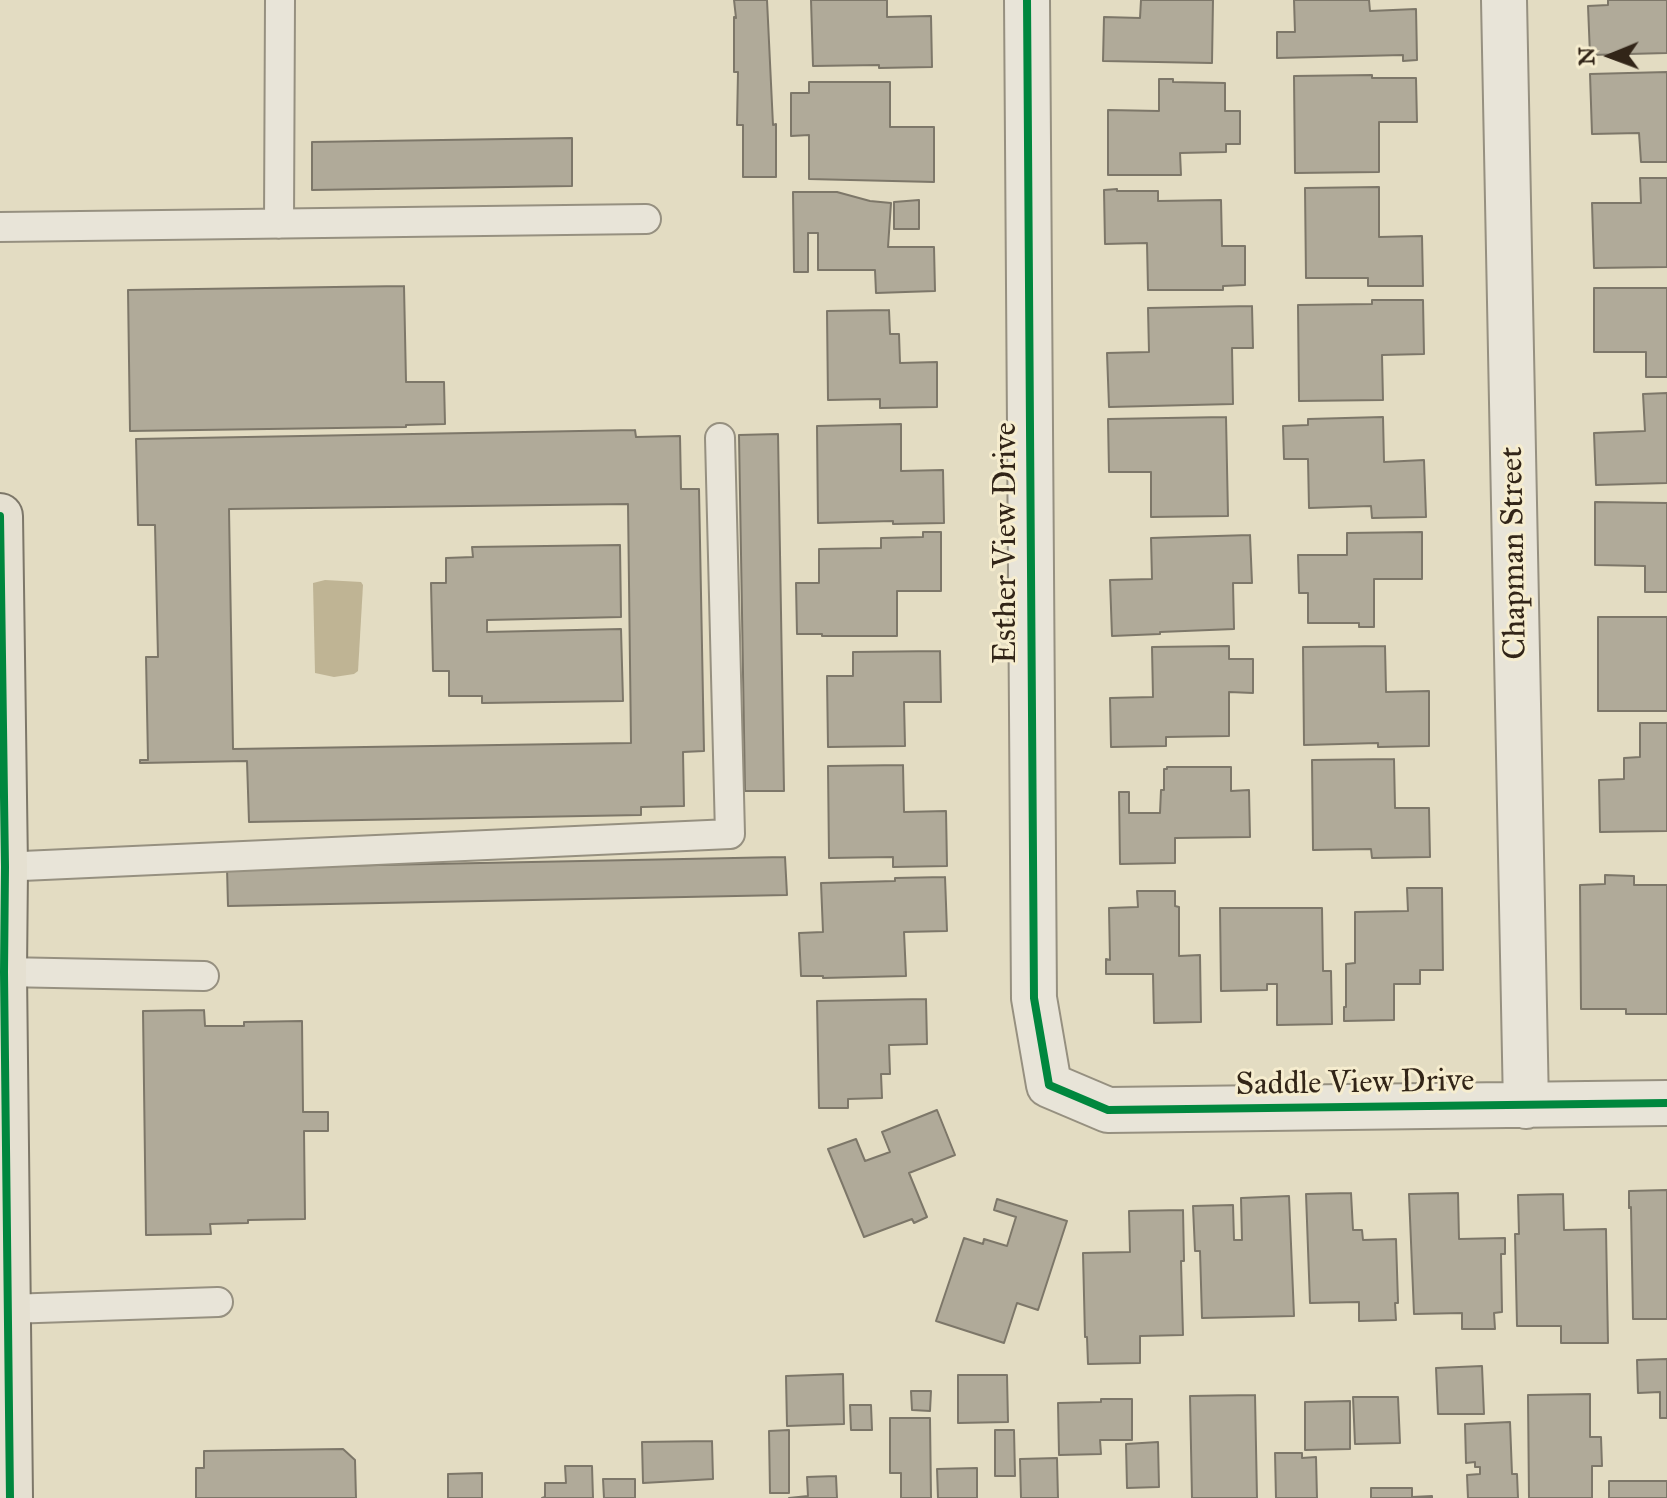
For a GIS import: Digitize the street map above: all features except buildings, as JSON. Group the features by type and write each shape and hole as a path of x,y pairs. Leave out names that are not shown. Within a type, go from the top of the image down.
{"highway":[{"path":"0,516 4,1223 10,1498"}],"street":[{"name":"Esther View Drive","path":"1027,0 1034,998 1049,1085"},
{"name":"Chapman Street","path":"1504,0 1526,1106"},
{"name":"Saddle View Drive","path":"1049,1085 1108,1110 1667,1103"}],"lane":[{"path":"279,224 280,0"},
{"path":"0,227 646,219"},
{"path":"3,867 730,834 720,438"},
{"path":"4,972 204,976"},
{"path":"8,1309 218,1302"}],"shaded area":[{"path":"325,580 361,582 363,585 358,671 354,674 334,677 315,673 313,583"}],"cycle path":[{"path":"1027,0 1034,998 1049,1085 1108,1110 1667,1103"},
{"path":"0,516 10,1498"}]}
